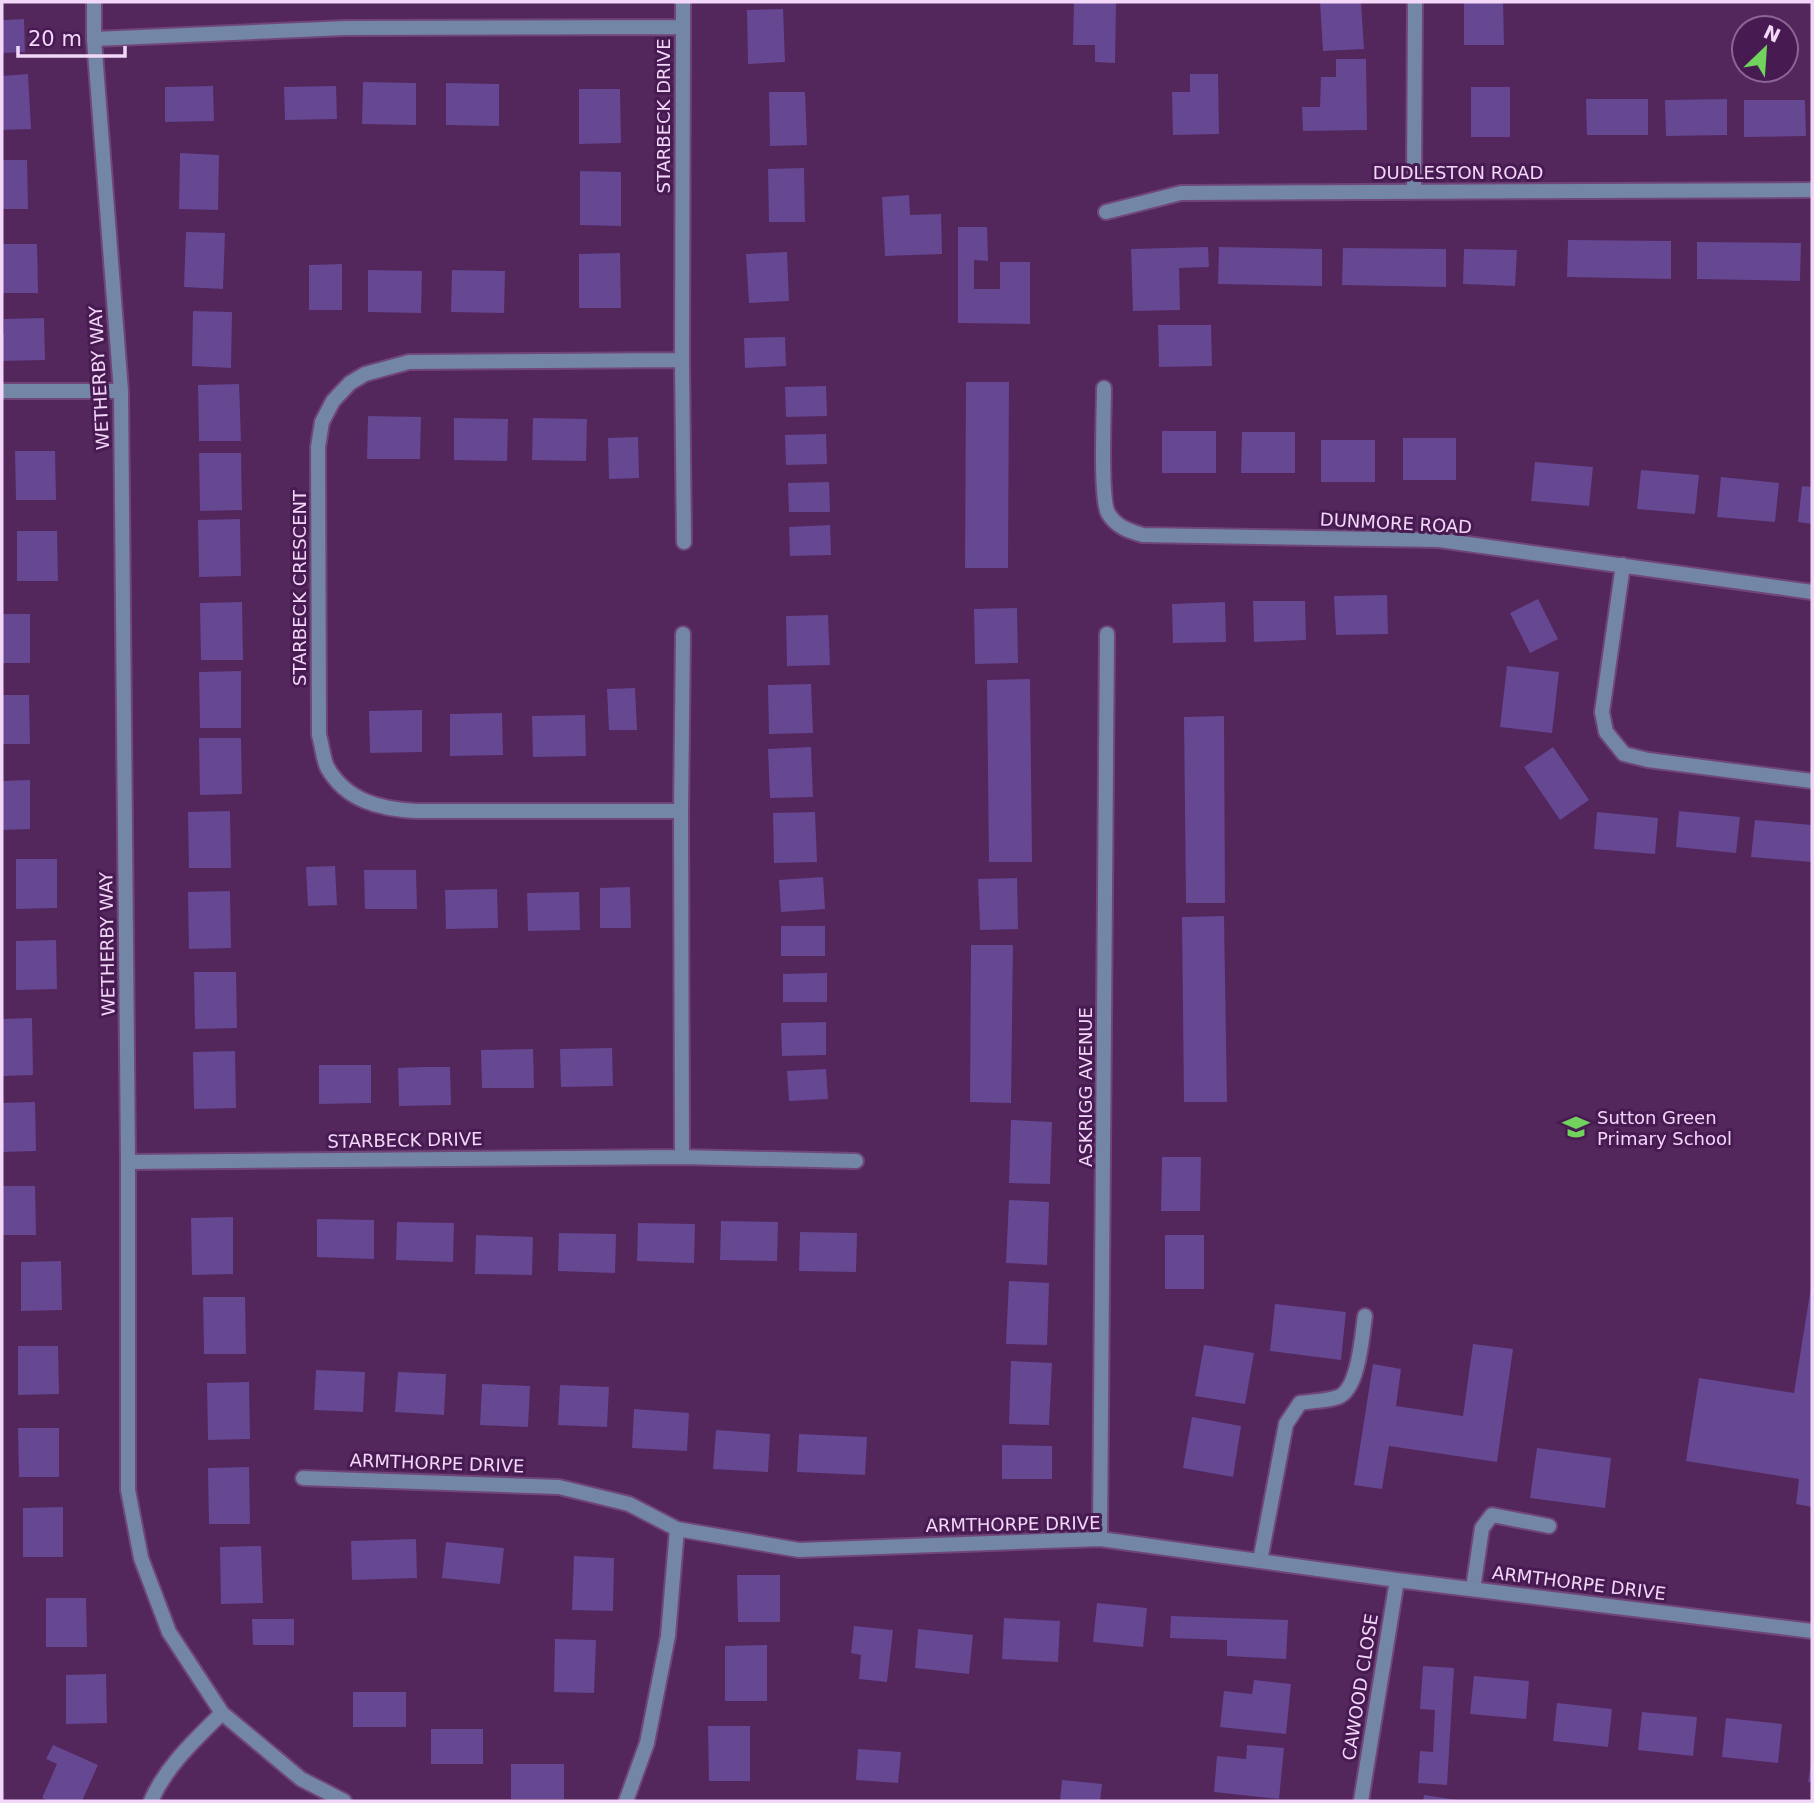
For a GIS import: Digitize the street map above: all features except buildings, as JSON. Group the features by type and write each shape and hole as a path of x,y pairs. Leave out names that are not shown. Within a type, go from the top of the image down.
{"street":[{"name":"WETHERBY WAY","path":"94,2 94,40 121,391 128,1490 141,1558 169,1632 222,1713 301,1779 344,1801"},
{"path":"683,2 683,27"},
{"path":"1414,191 1415,2"},
{"name":"STARBECK DRIVE","path":"94,40 346,28 683,27 684,542"},
{"name":"DUDLESTON ROAD","path":"1106,212 1181,192 1812,190"},
{"name":"STARBECK CRESCENT","path":"681,811 416,811 390,809 364,802 342,788 326,765 319,735 318,447 321,422 333,401 350,383 365,374 409,362 682,360"},
{"name":"DUNMORE ROAD","path":"1104,388 1104,494 1107,512 1123,529 1143,535 1439,540 1812,592"},
{"path":"2,391 121,391"},
{"path":"1623,565 1602,712 1606,732 1624,754 1648,760 1812,781"},
{"path":"682,1157 683,634"},
{"name":"ASKRIGG AVENUE","path":"1100,1539 1107,635"},
{"name":"STARBECK DRIVE","path":"128,1162 682,1157 856,1161"},
{"path":"1260,1561 1286,1424 1300,1403 1340,1397 1351,1386 1360,1353 1365,1316"},
{"name":"ARMTHORPE DRIVE","path":"303,1478 559,1487 629,1504 677,1529 799,1550 1100,1539 1397,1580 1812,1631"},
{"path":"1473,1589 1482,1528 1492,1515 1549,1526"},
{"path":"626,1801 647,1743 668,1636 677,1529"},
{"name":"CAWOOD CLOSE","path":"1361,1801 1397,1580"},
{"path":"151,1801 158,1784 181,1754 222,1713"}],"place":[{"name":"Sutton Green Primary School","path":"1576,1127"}]}
